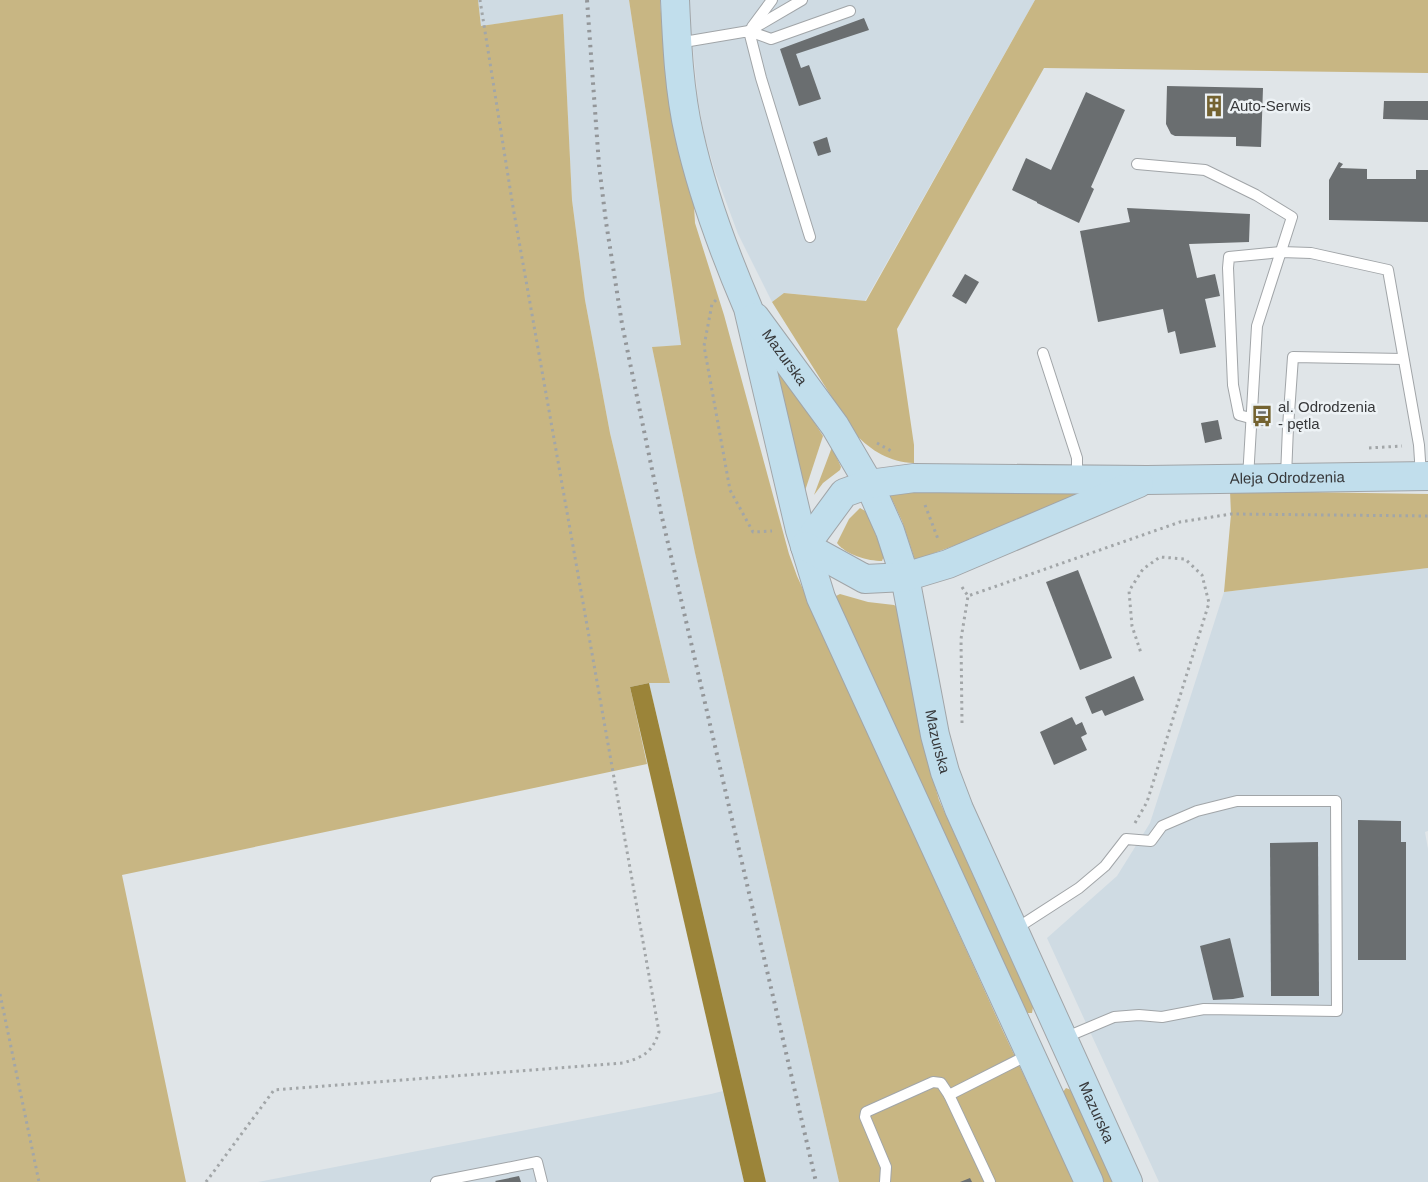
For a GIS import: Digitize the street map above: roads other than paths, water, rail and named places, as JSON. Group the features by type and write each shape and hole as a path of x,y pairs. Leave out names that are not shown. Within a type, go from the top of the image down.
{"main road":[{"name":"Mazurska","path":"675,0 680,79 688,133 706,195 748,308 803,538 821,598 1089,1182"},
{"name":"Mazurska","path":"748,308 835,426 869,484 890,530 906,578 935,735 945,772 959,809 1128,1182"},
{"name":"Aleja Odrodzenia","path":"1147,480 948,564 906,578 865,579 803,538 844,493 869,484 914,478 1147,480 1424,476"},
{"path":"1030,1054 1062,1039"}],"lane":[{"path":"772,0 749,32 760,78 810,237"},
{"path":"677,43 749,32 802,0"},
{"path":"749,32 771,39 850,11"},
{"path":"1138,164 1205,170 1256,195 1292,217 1257,326 1250,418 1248,478"},
{"path":"1250,418 1239,414 1233,384 1229,257 1281,252 1311,253 1388,270 1424,476"},
{"path":"1042,353 1077,458 1077,478"},
{"path":"1286,478 1293,357 1403,359"},
{"path":"1014,930 1079,888 1099,872 1126,839 1151,841 1162,826 1197,811 1237,801 1336,801 1337,1011 1204,1009 1162,1017 1140,1015 1114,1017 1062,1039"},
{"path":"949,1095 1030,1054"},
{"path":"885,1182 886,1167 865,1118 866,1112 926,1083 933,1082 941,1083 949,1095 990,1182"},
{"path":"436,1182 537,1162 542,1182"}],"railway":[{"path":"587,0 599,165 622,324 661,513 816,1182"}],"place":[{"name":"Auto-Serwis","path":"1214,106"},
{"name":"al. Odrodzenia - pętla","path":"1262,416"}]}
